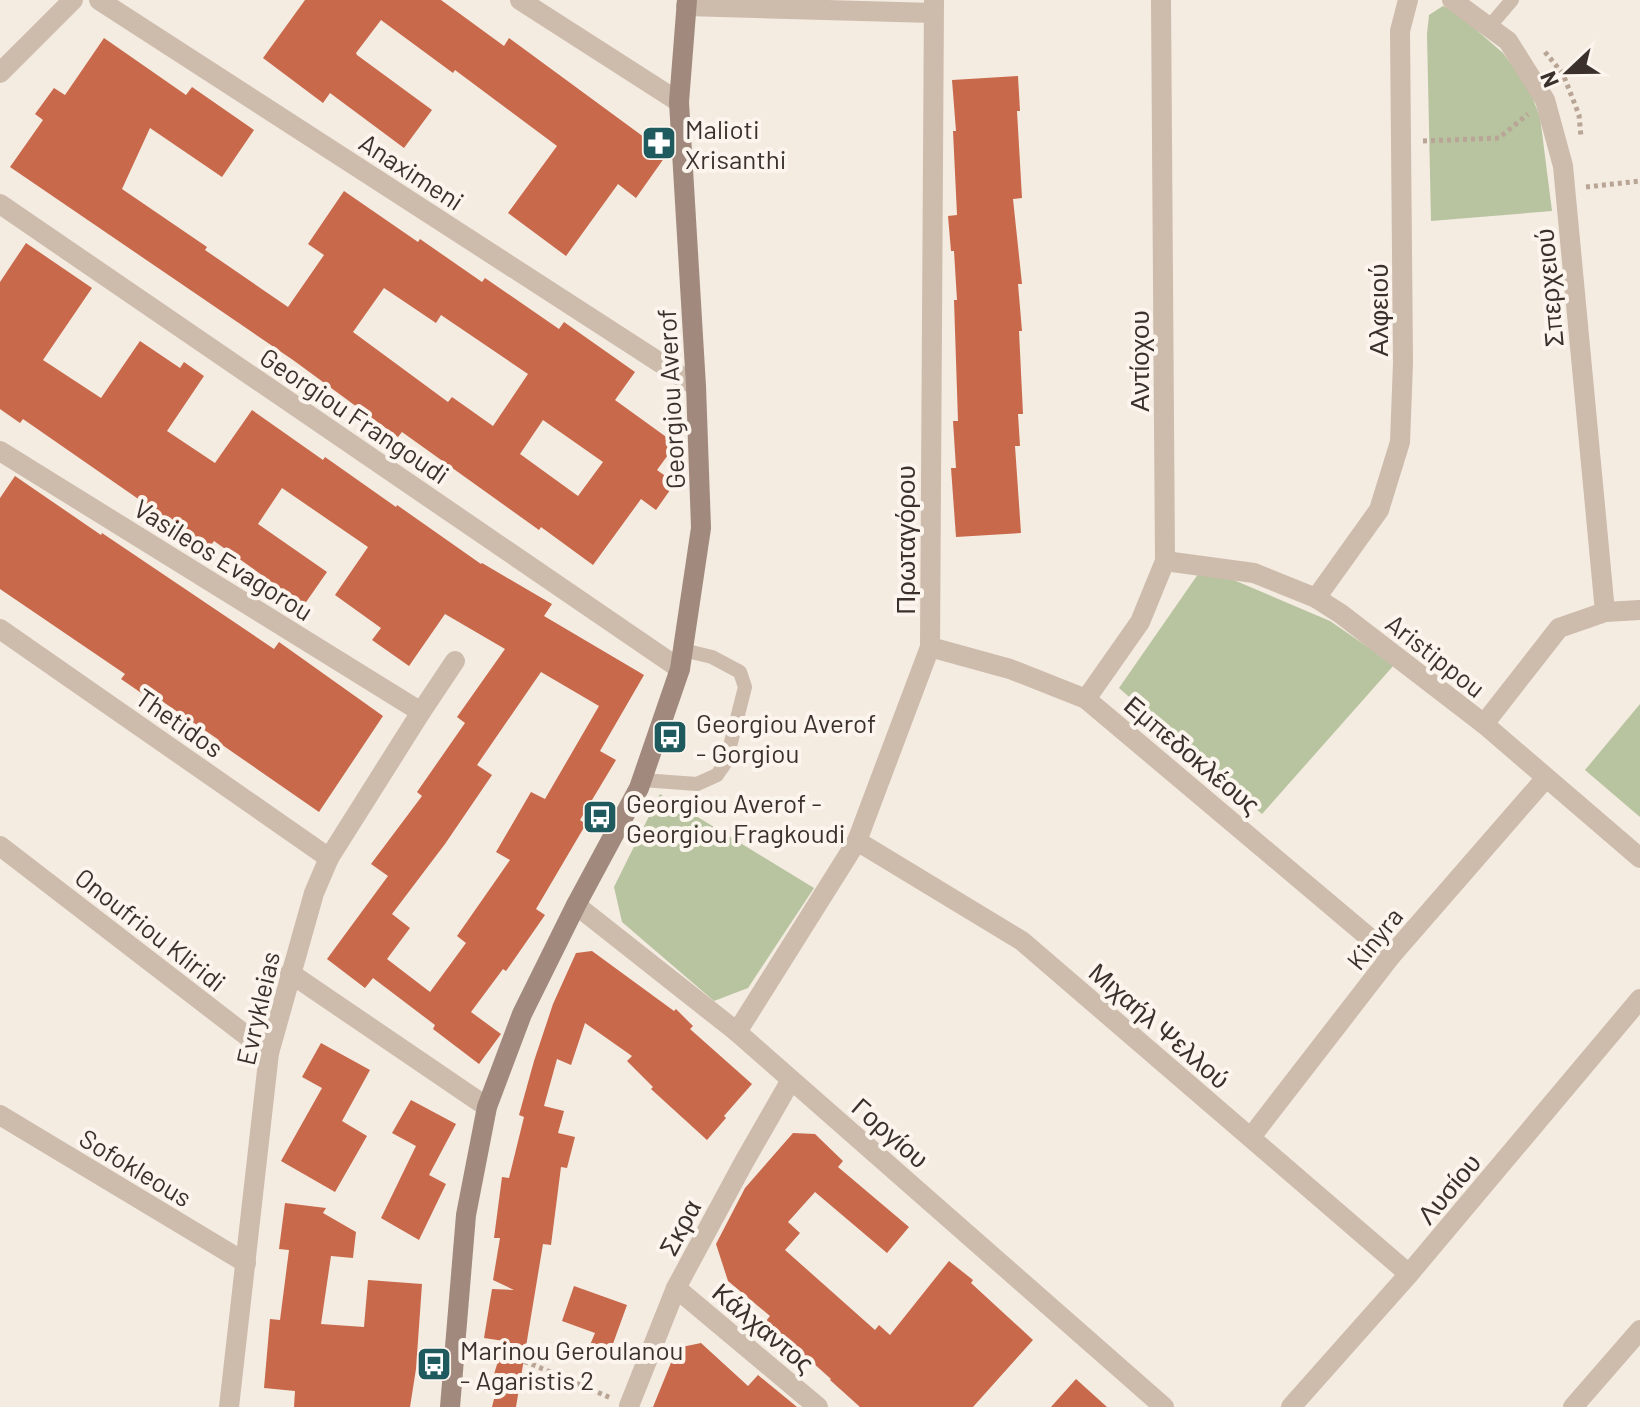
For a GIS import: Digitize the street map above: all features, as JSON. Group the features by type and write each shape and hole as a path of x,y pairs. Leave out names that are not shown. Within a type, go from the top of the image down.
{"street":[{"path":"0,73 73,0"},
{"name":"Anaximeni","path":"99,0 696,386"},
{"path":"520,0 679,102"},
{"name":"Αντίοχου","path":"1086,699 1140,622 1165,561 1161,0"},
{"name":"Αλφειού","path":"1316,598 1379,510 1400,442 1403,363 1400,31 1408,0"},
{"name":"Σπερχειού","path":"1452,0 1508,41 1545,100 1563,166 1605,612"},
{"path":"686,3 933,6"},
{"name":"Georgiou Averof","path":"450,1407 466,1215 487,1107 522,1014 640,784 681,660 701,528 679,102 686,3"},
{"name":"Πρωταγόρου","path":"737,1032 857,841 930,647 933,6"},
{"name":"Georgiou Frangoudi","path":"0,204 681,660"},
{"name":"Vasileos Evagorou","path":"0,451 421,712"},
{"name":"Aristippou","path":"1165,561 1254,573 1316,598 1484,724 1640,858"},
{"path":"1484,724 1559,628 1605,612 1640,610"},
{"name":"Thetidos","path":"0,629 329,858"},
{"name":"Εμπεδοκλέους","path":"930,647 1010,669 1086,699 1391,956"},
{"name":"Evrykleias","path":"229,1407 269,1053 314,893 329,858 455,661"},
{"name":"Kinyra","path":"1251,1137 1391,956 1545,779"},
{"name":"Μιχαήλ Ψελλού","path":"857,841 1022,941 1409,1274"},
{"name":"Onoufriou Kliridi","path":"0,846 269,1053"},
{"name":"Γοργίου","path":"576,905 737,1032 1164,1407"},
{"path":"290,973 487,1107"},
{"name":"Λυσίου","path":"1291,1407 1409,1274 1640,999"},
{"name":"Σκρα","path":"629,1406 676,1288 791,1080"},
{"name":"Sofokleous","path":"0,1115 246,1263"},
{"name":"Κάλχαντος","path":"676,1288 818,1407"},
{"path":"1573,1407 1640,1330"}],"lane":[{"path":"1489,27 1512,0"},
{"path":"640,784 697,784 717,775 726,762 745,687 740,672 712,657 681,660"}],"path":[{"path":"1401,142 1499,138 1545,100"},
{"path":"1565,189 1640,181"},
{"path":"455,1343 529,1363 629,1406"}],"green space":[{"path":"1443,6 1458,14 1503,53 1529,89 1540,117 1552,211 1431,221 1427,34 1429,15"},
{"path":"1203,567 1330,621 1394,665 1262,814 1119,688"},
{"path":"1640,704 1640,817 1585,770"},
{"path":"660,794 814,888 748,988 714,1001 622,922 614,887"}],"building":[{"path":"305,0 441,0 504,46 509,38 667,154 636,198 618,184 566,256 508,213 557,146 455,70 453,73 381,20 357,55 432,110 404,148 330,93 323,103 263,58"},
{"path":"104,38 186,95 192,87 254,130 222,177 150,128 122,189 288,307 324,255 308,244 344,191 482,282 485,278 559,329 564,322 635,372 615,400 676,444 657,470 675,483 656,510 641,499 593,565 402,432 398,437 293,360 10,167 43,120 35,114 54,88 65,95","holes":["384,288 436,323 441,315 528,374 493,426 452,397 448,402 353,332","543,420 603,462 578,496 520,454"]},
{"path":"1018,76 1022,198 1013,199 1022,284 1018,284 1023,414 1018,414 1020,446 1015,446 1021,533 956,537 951,468 956,468 953,421 958,421 954,300 957,300 948,216 957,215 952,80"},
{"path":"26,243 92,288 43,360 101,398 140,341 180,368 184,362 204,376 167,431 215,463 252,410 481,564 552,604 544,616 644,675 600,751 616,760 580,820 586,824 536,909 545,915 506,971 503,969 471,1012 501,1034 479,1064 433,1029 435,1025 373,978 365,988 327,959 388,876 371,864 422,796 417,792 465,723 457,717 505,649 445,614 409,666 372,640 381,628 335,595 368,547 282,488 258,524 327,572 304,605 214,541 209,548 23,419 20,423 0,409 0,282","holes":["541,672 599,706 545,799 531,792 496,852 510,860 457,936 466,943 430,992 387,959 410,928 392,914 492,775 477,765"]},
{"path":"15,476 274,649 279,642 383,716 319,812 153,695 150,699 121,679 125,674 0,589 0,498"},
{"path":"592,951 674,1011 676,1009 693,1026 690,1029 752,1084 707,1140 651,1089 653,1087 627,1061 632,1056 585,1023 571,1065 557,1059 544,1106 564,1111 558,1133 575,1137 567,1168 561,1167 551,1245 543,1244 516,1407 492,1407 498,1383 492,1381 504,1341 484,1338 492,1289 514,1290 493,1280 500,1238 494,1238 502,1177 509,1178 524,1117 519,1115 553,1004 576,953"},
{"path":"321,1043 370,1070 342,1121 367,1136 335,1192 281,1161 322,1088 302,1077"},
{"path":"411,1100 456,1124 429,1175 446,1184 419,1240 381,1218 416,1146 392,1133"},
{"path":"793,1133 815,1134 843,1161 838,1167 909,1227 887,1253 815,1192 788,1222 800,1233 785,1250 875,1330 879,1325 890,1335 949,1261 973,1280 971,1283 1033,1340 973,1407 860,1407 766,1321 770,1316 728,1281 716,1244 745,1188"},
{"path":"285,1203 326,1208 323,1213 356,1232 353,1258 331,1256 321,1324 364,1327 368,1280 422,1284 410,1407 294,1407 295,1391 264,1388 270,1319 280,1320 289,1250 279,1249"},
{"path":"574,1286 627,1305 610,1352 590,1345 595,1333 562,1321"},
{"path":"701,1343 748,1386 758,1375 797,1407 653,1407 677,1348"},
{"path":"1076,1379 1107,1407 1051,1407"}],"place":[{"name":"Malioti Xrisanthi","path":"659,143"},
{"name":"Georgiou Averof - Gorgiou","path":"670,737"},
{"name":"Georgiou Averof - Georgiou Fragkoudi","path":"600,817"},
{"name":"Marinou Geroulanou - Agaristis 2","path":"434,1364"}]}
